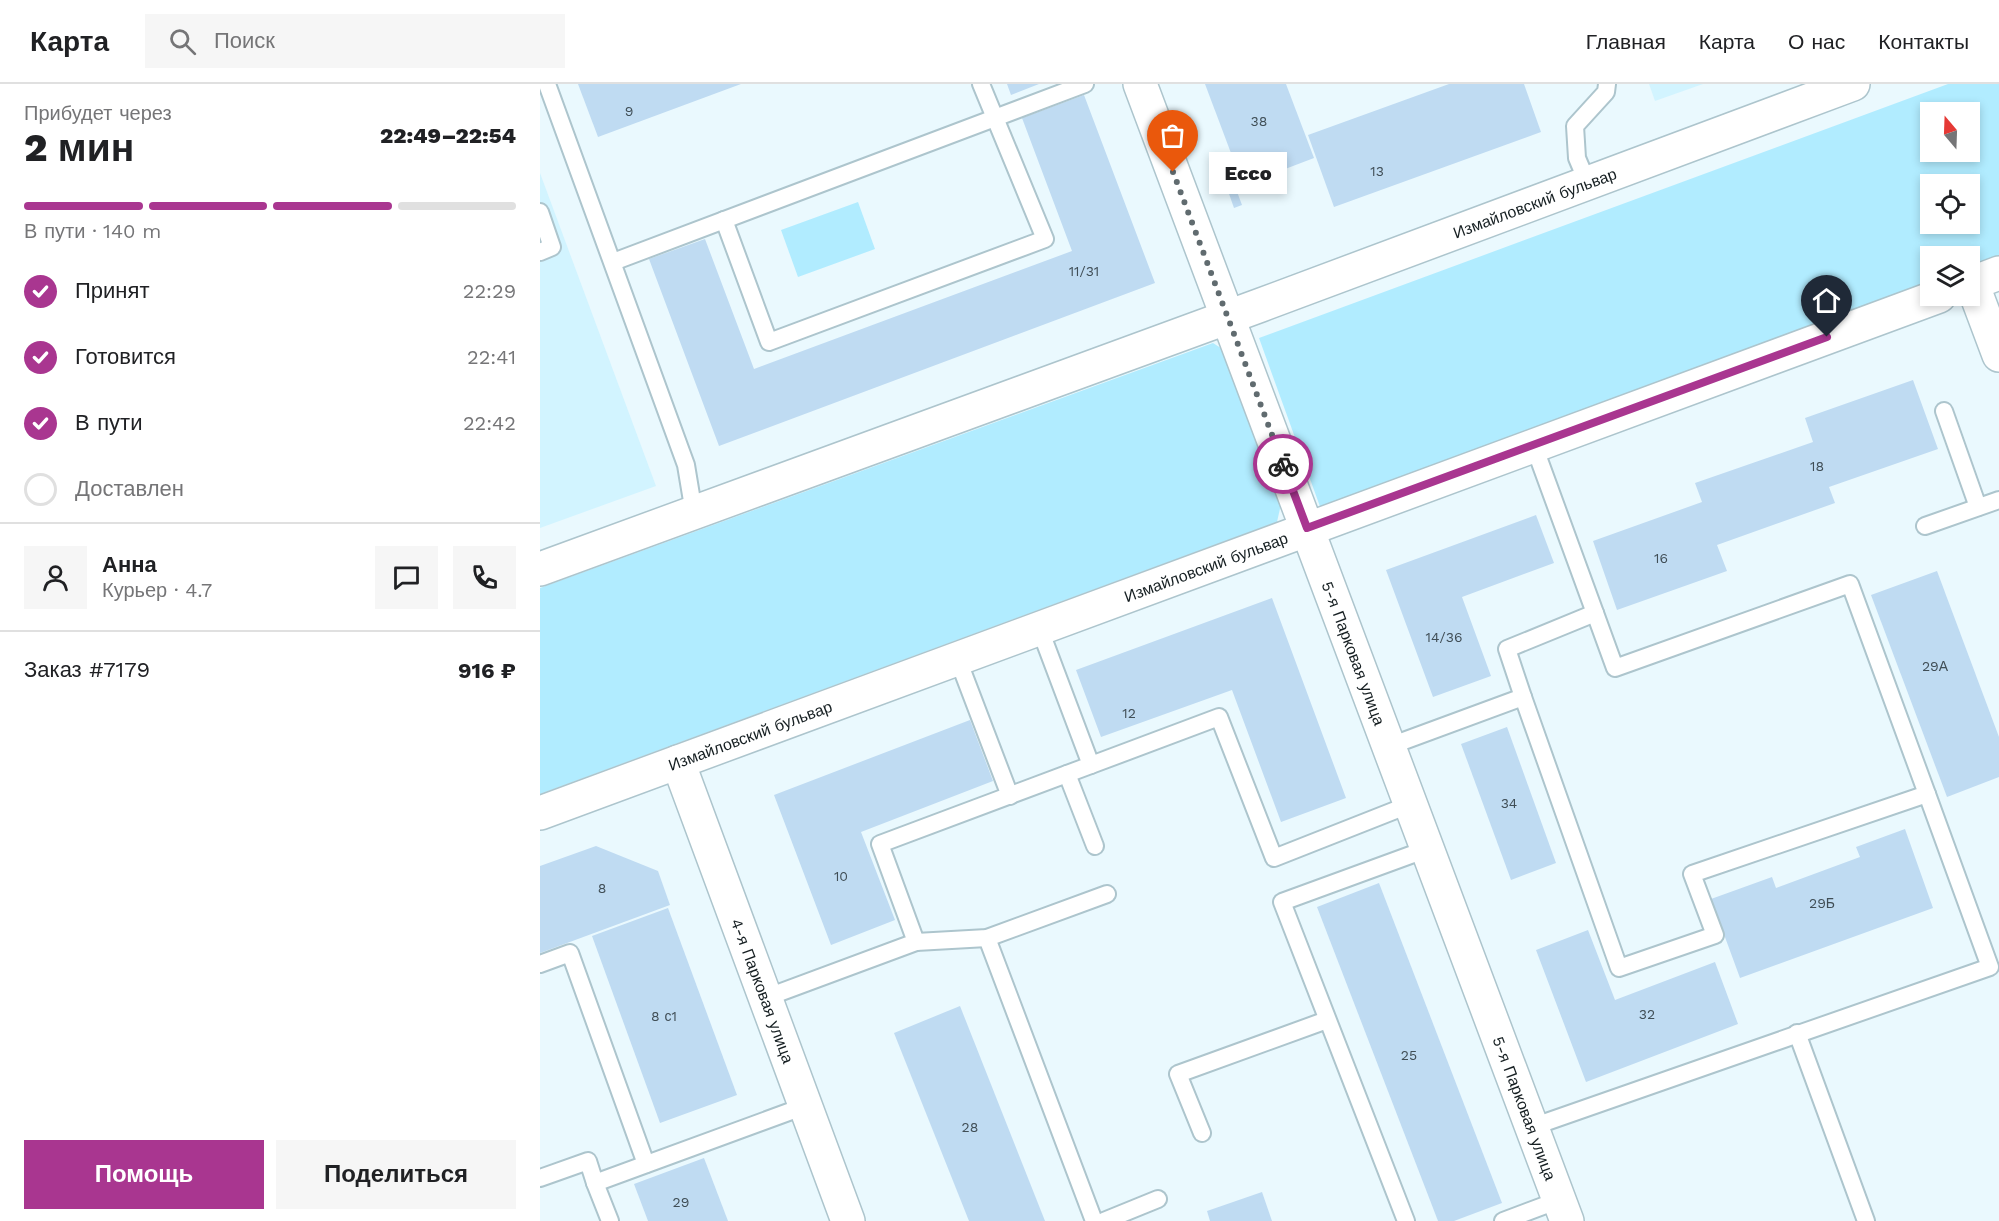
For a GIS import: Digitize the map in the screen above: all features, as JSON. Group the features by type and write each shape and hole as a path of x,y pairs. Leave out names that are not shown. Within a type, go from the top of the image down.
{"street":[{"name":"5-я Парковая улица","path":"1140,84 1563,1210"},
{"name":"Измайловский бульвар","path":"540,569 1229,317 1850,85"},
{"path":"1980,280 1999,355"},
{"name":"Измайловский бульвар","path":"540,813 1920,303"},
{"name":"4-я Парковая улица","path":"678,762 848,1221"}],"lane":[{"path":"547,84 686,465 694,513"},
{"path":"724,220 769,342 1045,239 981,84"},
{"path":"613,262 1085,84"},
{"path":"1588,184 1577,158 1575,126 1606,92 1607,84"},
{"path":"540,212 552,247 540,252"},
{"path":"1944,411 1978,507"},
{"path":"1532,1127 1990,967 1850,584 1615,668 1534,446"},
{"path":"1925,526 1999,500"},
{"path":"1595,613 1507,649 1619,968 1715,935 1692,874 1927,794"},
{"path":"1039,627 1091,765"},
{"path":"957,657 1010,796"},
{"path":"1389,746 1523,697"},
{"path":"916,942 880,844 1219,717 1274,858 1411,804"},
{"path":"1067,774 1095,846"},
{"path":"1406,1221 1282,902 1427,849"},
{"path":"765,998 916,942 987,938 1107,894"},
{"path":"987,938 1094,1221"},
{"path":"540,964 570,953 646,1164"},
{"path":"1202,1133 1178,1074 1327,1020"},
{"path":"1797,1034 1866,1221"},
{"path":"595,1183 805,1106"},
{"path":"540,1178 588,1161 610,1221"},
{"path":"1104,1221 1158,1199"},
{"path":"1503,1221 1563,1210"}],"shaded area":[{"path":"1649,84 1703,84 1655,101"},
{"path":"1948,84 1999,84 1999,257 1980,264 1980,246 1920,246 1920,287 1322,512 1259,338"},
{"path":"540,173 656,486 540,528"},
{"path":"858,202 875,249 798,277 781,230"},
{"path":"1213,343 1227,352 1281,504 1277,522 540,794 540,588"}],"building":[{"path":"578,84 741,84 598,137"},
{"path":"1007,84 1039,84 1011,95"},
{"path":"1205,84 1286,84 1314,158 1243,185"},
{"path":"1449,84 1524,84 1541,132 1334,207 1308,135"},
{"path":"1084,95 1155,283 719,446 649,259 705,239 754,369 1072,251 1022,118"},
{"path":"1236,189 1242,205 1234,208 1228,191"},
{"path":"1913,380 1938,449 1829,487 1835,503 1717,545 1727,571 1617,610 1593,541 1702,502 1695,483 1813,442 1805,418"},
{"path":"1536,515 1554,563 1462,597 1491,676 1433,697 1386,570"},
{"path":"1937,571 1999,737 1999,777 1947,797 1871,595"},
{"path":"1272,598 1346,798 1281,822 1232,690 1101,737 1076,670"},
{"path":"970,720 993,781 861,832 895,920 831,945 774,795"},
{"path":"1507,727 1556,863 1511,880 1461,744"},
{"path":"1905,829 1933,908 1740,978 1711,899 1772,877 1776,888 1860,857 1856,847"},
{"path":"596,846 658,871 670,905 540,953 540,866"},
{"path":"1379,883 1502,1203 1454,1221 1438,1221 1317,907"},
{"path":"668,908 737,1095 660,1123 592,936"},
{"path":"1588,930 1615,1000 1715,962 1738,1024 1586,1082 1536,950"},
{"path":"960,1006 1045,1221 969,1221 894,1033"},
{"path":"704,1158 728,1221 648,1221 634,1184"},
{"path":"1262,1192 1272,1221 1210,1221 1207,1211"}],"way so far":[{"path":"1173,172 1283,464"}],"place":[{"name":"Ecco","path":"1173,172"}],"route":[{"path":"1283,464 1307,528 1827,337"}]}
